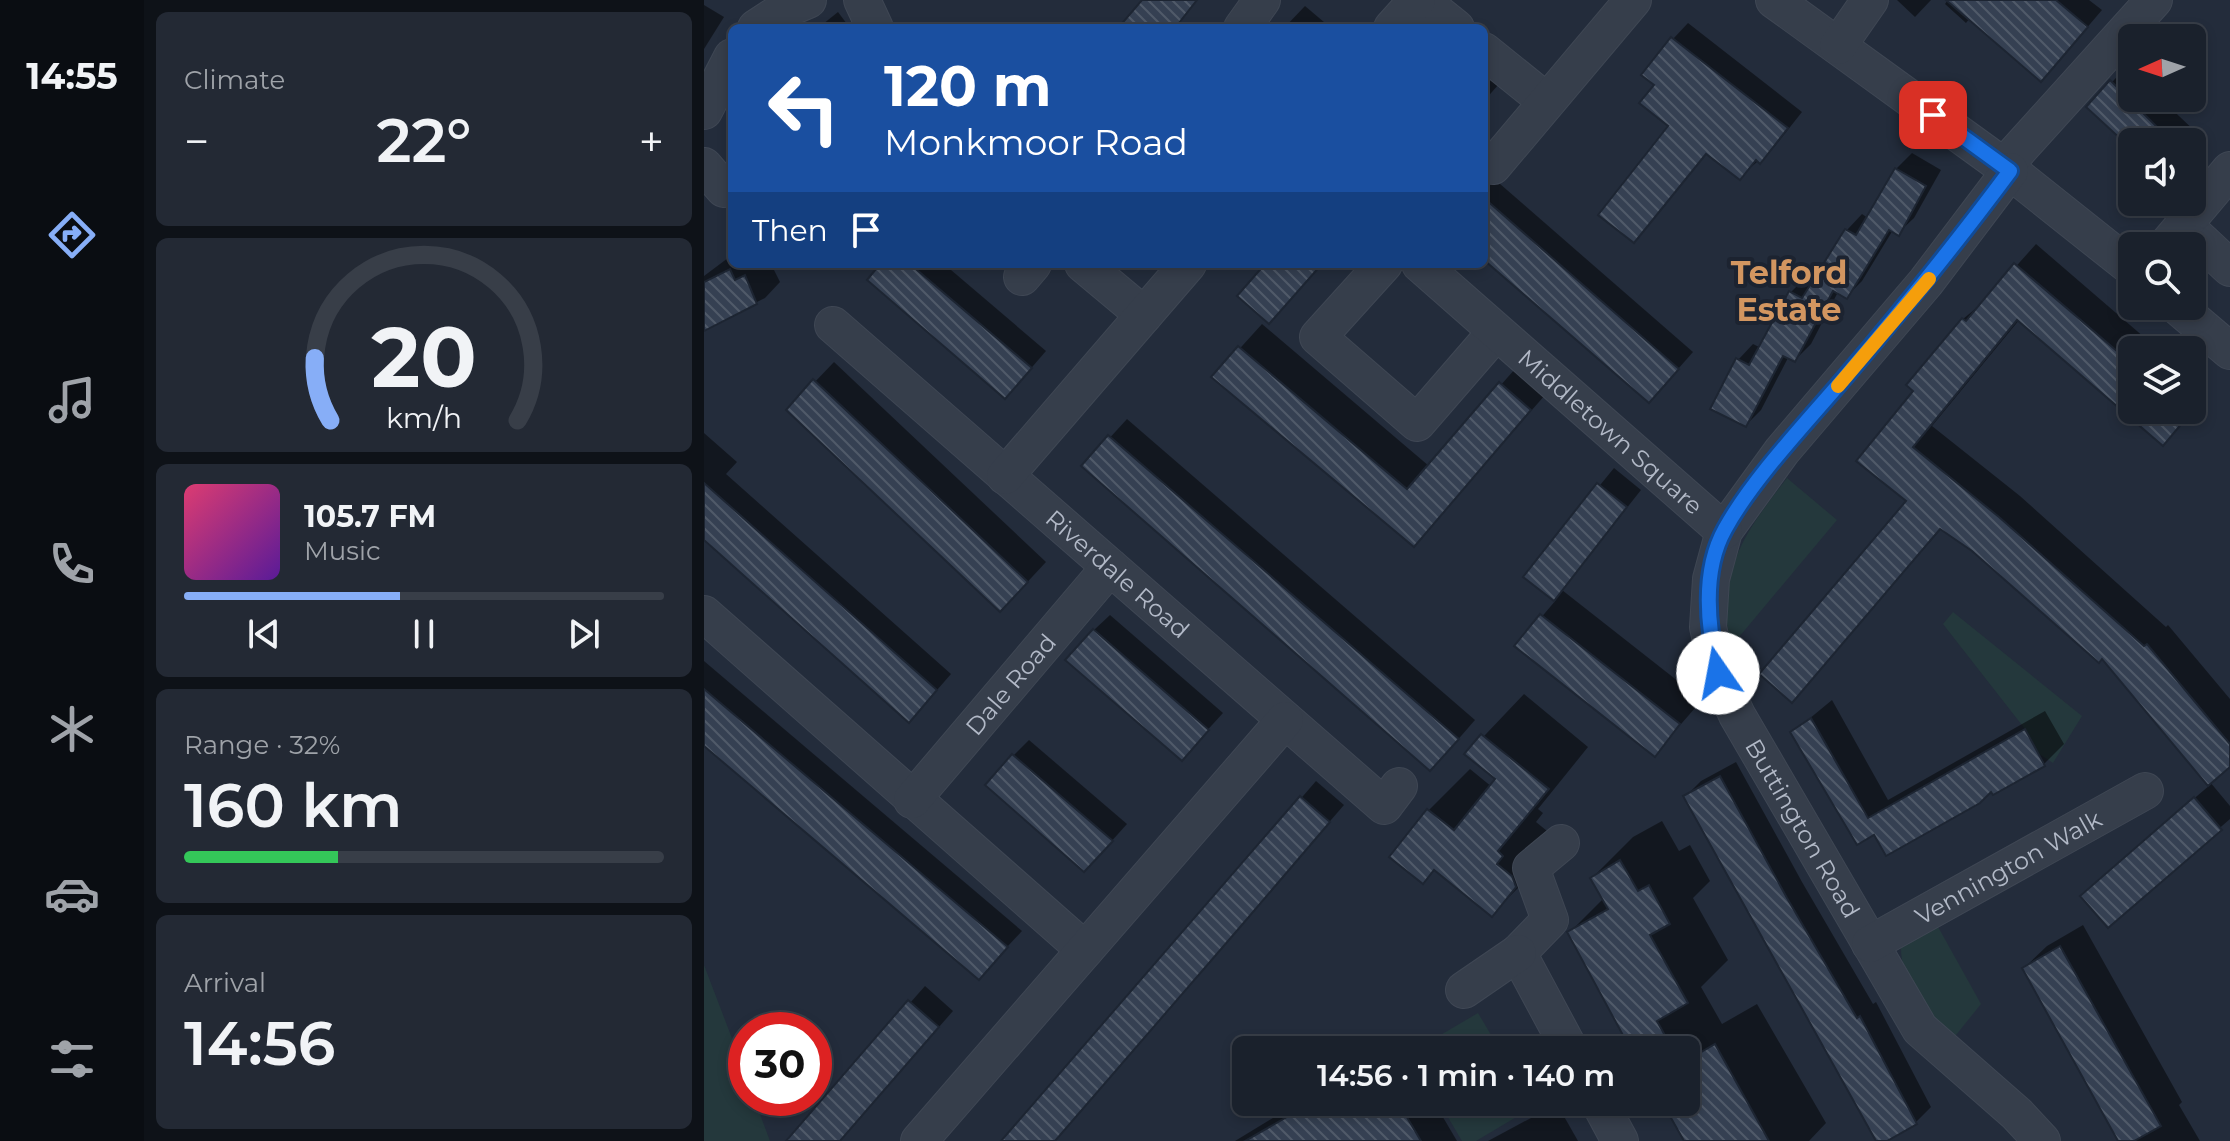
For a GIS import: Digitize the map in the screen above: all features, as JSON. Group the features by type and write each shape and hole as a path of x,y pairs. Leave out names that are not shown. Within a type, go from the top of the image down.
{"street":[{"path":"762,24 808,0"},
{"path":"862,0 873,24"},
{"path":"1245,24 1262,0"},
{"path":"1396,24 1419,0 1451,24"},
{"path":"1493,166 1633,0"},
{"path":"1774,0 2007,168 2118,257"},
{"path":"1838,46 1870,0"},
{"name":"Buttington Road","path":"2042,1141 2017,1114 1920,1029 1737,715 1718,673 1708,627 1711,579 1724,531 1782,451 1926,282 2007,168 2154,0"},
{"path":"1488,54 1546,101"},
{"path":"704,111 728,65"},
{"path":"2178,232 2230,170"},
{"path":"2206,254 2230,268"},
{"path":"1088,268 1144,315"},
{"path":"1005,476 1185,268"},
{"name":"Middletown Square","path":"1380,268 1318,337 1417,423 1495,333"},
{"name":"Middletown Square","path":"1424,268 1724,531"},
{"path":"2193,320 2230,351"},
{"name":"Riverdale Road","path":"833,325 1384,806 1399,786"},
{"name":"Dale Road","path":"912,800 1110,567"},
{"path":"704,614 1085,950"},
{"path":"919,1141 1285,720"},
{"name":"Vennington Walk","path":"1870,944 2145,791"},
{"path":"1464,990 1518,953 1550,920 1531,868 1561,843"},
{"path":"1518,953 1562,1036"},
{"path":"1607,1116 1620,1141"}],"green space":[{"path":"1787,478 1837,520 1729,649 1728,597 1737,556 1756,519"},
{"path":"1953,612 2082,716 2053,763 2038,753 2025,729 1943,624"},
{"path":"1932,916 1981,1004 1952,1040 1917,997 1902,959 1901,946"},
{"path":"704,965 728,1028 728,1116 761,1116 770,1141 704,1141"},
{"path":"1478,1013 1492,1036 1439,1036"},
{"path":"1447,1116 1518,1116 1476,1141 1462,1141"}],"building":[{"path":"1142,0 1197,0 1178,24 1121,24"},
{"path":"1946,0 2056,0 2088,27 2041,82"},
{"path":"1671,37 1788,128 1760,164 1756,160 1740,180 1706,154 1634,243 1598,215 1668,126 1639,103 1654,85 1641,75"},
{"path":"2110,80 2118,88 2118,112 2142,112 2158,128 2118,128 2118,136 2086,107"},
{"path":"1895,168 1926,186 1899,236 1889,230 1847,299 1833,291 1795,362 1783,356 1746,427 1710,409 1736,358 1749,365 1789,291 1802,298 1845,229 1856,235"},
{"path":"1488,202 1679,369 1649,403 1488,263"},
{"path":"2014,263 2118,352 2118,407 2017,320 1913,447 1999,517 2144,646 2147,644 2230,744 2230,767 2208,786 2102,659 2099,663 1972,551 1940,529 1792,703 1759,674 1906,501 1856,461 1913,391 1906,385 1962,318 1966,321"},
{"path":"877,268 915,268 1032,368 1005,399 867,280"},
{"path":"1262,268 1318,268 1269,324 1237,296"},
{"path":"730,269 735,280 745,275 757,304 704,331 704,282"},
{"path":"1238,346 1407,489 1499,382 1531,410 1414,547 1211,377"},
{"path":"813,379 1028,582 1000,612 786,410"},
{"path":"2138,424 2181,424 2163,446"},
{"path":"1108,435 1459,739 1430,771 1081,466"},
{"path":"704,483 937,690 909,723 704,540"},
{"path":"1597,483 1627,507 1554,601 1523,577"},
{"path":"1540,614 1680,724 1655,757 1514,646"},
{"path":"1093,629 1209,730 1182,761 1065,660"},
{"path":"704,689 1008,947 979,980 704,746"},
{"path":"1811,718 1868,818 2025,729 2045,766 1993,795 1991,792 1980,803 1886,856 1874,835 1857,845 1790,732"},
{"path":"1481,734 1549,789 1498,851 1503,856 1497,864 1512,876 1516,887 1492,917 1434,870 1423,884 1389,857 1427,809 1454,830 1495,779 1464,754"},
{"path":"1012,754 1113,841 1084,872 985,785"},
{"path":"1720,776 1857,1018 1860,1016 1917,1124 1887,1141 1876,1141 1683,796"},
{"path":"1300,796 1330,822 1055,1141 1001,1141"},
{"path":"2194,797 2222,830 2108,928 2080,896"},
{"path":"1620,860 1638,891 1649,885 1670,924 1650,935 1688,1003 1657,1021 1665,1036 1623,1036 1567,932 1608,909 1590,878"},
{"path":"2060,946 2161,1126 2134,1141 2118,1141 2022,968"},
{"path":"908,1000 939,1027 840,1141 786,1141 808,1116 832,1116 832,1088"},
{"path":"1715,1044 1769,1141 1684,1141 1670,1116 1700,1116 1700,1053"},
{"path":"1289,1116 1406,1116 1421,1141 1245,1141"}],"slow traffic":[{"path":"1838,386 1929,279"}],"district":[{"name":"Telford Estate","path":"1789,290"}],"route":[{"path":"1718,673 1708,627 1711,579 1724,531 1782,451 1926,282 2010,171 1933,115"}]}
